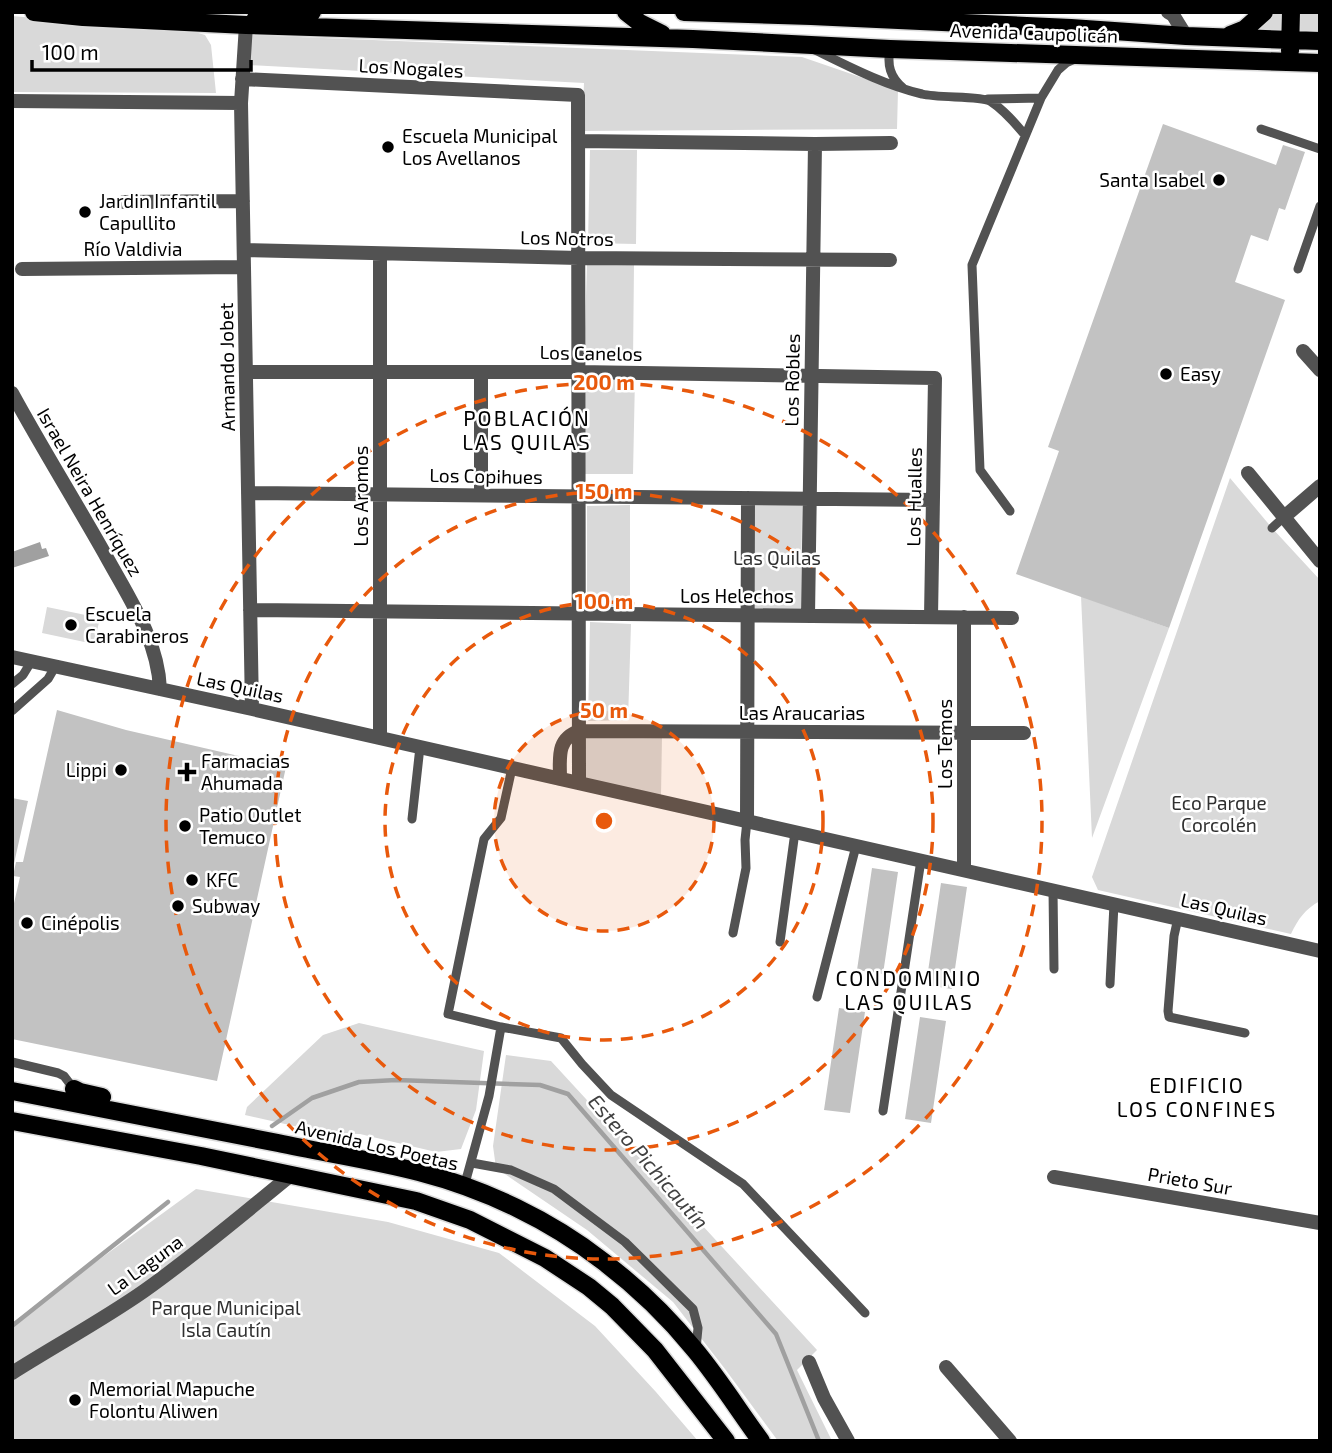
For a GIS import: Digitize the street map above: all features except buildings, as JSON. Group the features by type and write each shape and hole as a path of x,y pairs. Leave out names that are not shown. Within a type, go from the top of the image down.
{"main road":[{"name":"Avenida Caupolicán","path":"34,12 246,25 685,38 890,49 1320,63"},
{"path":"246,25 262,17 312,12"},
{"path":"587,35 604,29 624,12 648,28 685,38"},
{"name":"Avenida Caupolicán","path":"684,12 817,14 1223,38 1320,41"},
{"path":"1223,38 1245,29 1264,12"},
{"path":"1289,63 1291,12"},
{"path":"890,49 908,29 926,22"},
{"path":"74,1089 165,1110 205,1128"},
{"name":"Avenida Los Poetas","path":"12,1091 419,1172 524,1212 582,1246 643,1294 696,1351 761,1441"},
{"path":"12,1121 201,1156 416,1201 470,1220 545,1258 589,1287 634,1327 655,1350 726,1441"}],"street":[{"path":"1168,12 1173,15 1186,36"},
{"name":"Armando Jobet","path":"246,25 241,103 252,709"},
{"name":"Los Nogales","path":"242,79 578,95 578,141"},
{"path":"12,101 241,103"},
{"path":"579,783 578,141 891,143"},
{"name":"Los Robles","path":"808,616 815,144"},
{"path":"124,202 243,201"},
{"name":"Los Notros","path":"244,250 579,258 890,260"},
{"name":"Los Aromos","path":"380,254 380,738"},
{"name":"Río Valdivia","path":"22,269 244,267"},
{"path":"1303,351 1320,370"},
{"name":"Los Canelos","path":"246,372 579,372 935,378"},
{"path":"481,372 481,495"},
{"name":"Los Hualles","path":"931,617 935,378"},
{"name":"Israel Neira Henríquez","path":"12,393 69,490 148,635 157,663 160,689"},
{"path":"1248,473 1320,561"},
{"path":"1284,517 1320,486"},
{"name":"Los Copihues","path":"248,493 932,500"},
{"path":"747,821 748,498"},
{"name":"Los Helechos","path":"250,610 1012,618"},
{"name":"Los Temos","path":"964,617 964,870"},
{"name":"Las Quilas","path":"12,657 1320,951"},
{"path":"560,779 561,746 568,737 579,731"},
{"name":"Las Araucarias","path":"579,731 1024,733"},
{"name":"La Laguna","path":"12,1373 93,1325 143,1291 206,1245 291,1175"},
{"name":"Prieto Sur","path":"1054,1178 1320,1223"},
{"path":"809,1362 824,1398 848,1441"},
{"path":"946,1367 1010,1441"}],"lane":[{"path":"802,44 864,73 933,97 1041,98"},
{"path":"890,49 889,64 893,77 907,90"},
{"path":"1010,511 980,470 972,265 1041,98 1058,70 1066,63 1094,55"},
{"path":"988,99 1011,118 1025,135"},
{"path":"1261,129 1320,149"},
{"path":"1297,269 1320,206"},
{"path":"1272,528 1284,517"},
{"path":"12,684 32,662"},
{"path":"12,710 48,680 55,667"},
{"path":"412,819 421,747"},
{"path":"512,768 500,818 484,839 448,1014 561,1038 611,1095 743,1184 865,1313"},
{"path":"733,933 746,868 747,821"},
{"path":"780,942 795,832"},
{"path":"817,997 856,846"},
{"path":"883,1111 921,860"},
{"path":"1053,890 1054,969"},
{"path":"1110,984 1114,904"},
{"path":"1178,918 1174,936 1169,1017 1245,1033"},
{"path":"464,1187 489,1096 501,1027"},
{"path":"12,1062 58,1073 64,1076 74,1089"},
{"path":"472,1163 511,1170 554,1189 625,1242 693,1309 698,1328 696,1351"}],"green space":[{"path":"1264,12 1320,12 1320,41 1245,29"},
{"path":"12,16 205,35 211,45 216,93 12,92"},
{"path":"249,35 802,57 898,90 897,129 582,131 584,83 248,65"},
{"path":"590,150 637,150 636,244 588,243"},
{"path":"587,264 634,264 633,361 584,361"},
{"path":"584,376 635,377 633,474 584,474"},
{"name":"Eco Parque Corcolén","path":"1230,478 1320,580 1320,901 1302,915 1291,934 1098,890 1092,877"},
{"name":"Las Quilas","path":"752,504 802,504 801,612 751,611"},
{"path":"630,505 630,607 587,605 587,506"},
{"path":"1081,596 1169,628 1092,838"},
{"name":"Escuela Carabineros","path":"47,607 100,618 94,644 42,633"},
{"path":"590,622 631,624 628,720 588,721"},
{"path":"586,736 662,736 661,796 586,779"},
{"path":"359,1023 484,1051 476,1110 461,1149 436,1152 360,1134 325,1133 245,1115 247,1107 323,1035"},
{"path":"506,1055 551,1061 817,1350 797,1370 832,1441 778,1441 673,1302 587,1230 496,1168 493,1146"},
{"name":"Parque Municipal Isla Cautín","path":"196,1189 388,1222 499,1253 595,1326 698,1441 12,1441 12,1323"}],"shaded area":[{"path":"40,542 42,549 46,548 49,556 12,568 12,552"}],"waterway":[{"name":"Estero Pichicautín","path":"272,1126 312,1098 359,1082 396,1080 540,1085 568,1094 776,1334 819,1441"},
{"name":"Estero Pichicautín","path":"12,1326 168,1202"}],"place":[{"name":"Escuela Municipal Los Avellanos","path":"388,147"},
{"name":"Santa Isabel","path":"1219,180"},
{"name":"Jardin Infantil Capullito","path":"85,212"},
{"name":"Easy","path":"1166,374"},
{"name":"Escuela Carabineros","path":"71,625"},
{"name":"Lippi","path":"121,770"},
{"name":"Farmacias Ahumada","path":"187,772"},
{"name":"Patio Outlet Temuco","path":"185,826"},
{"name":"KFC","path":"192,880"},
{"name":"Subway","path":"178,906"},
{"name":"Cinépolis","path":"27,923"},
{"name":"Memorial Mapuche Folontu Aliwen","path":"75,1400"}],"district":[{"name":"POBLACIÓN LAS QUILAS","path":"527,431"},
{"name":"CONDOMINIO LAS QUILAS","path":"909,991"},
{"name":"EDIFICIO LOS CONFINES","path":"1197,1098"}]}
